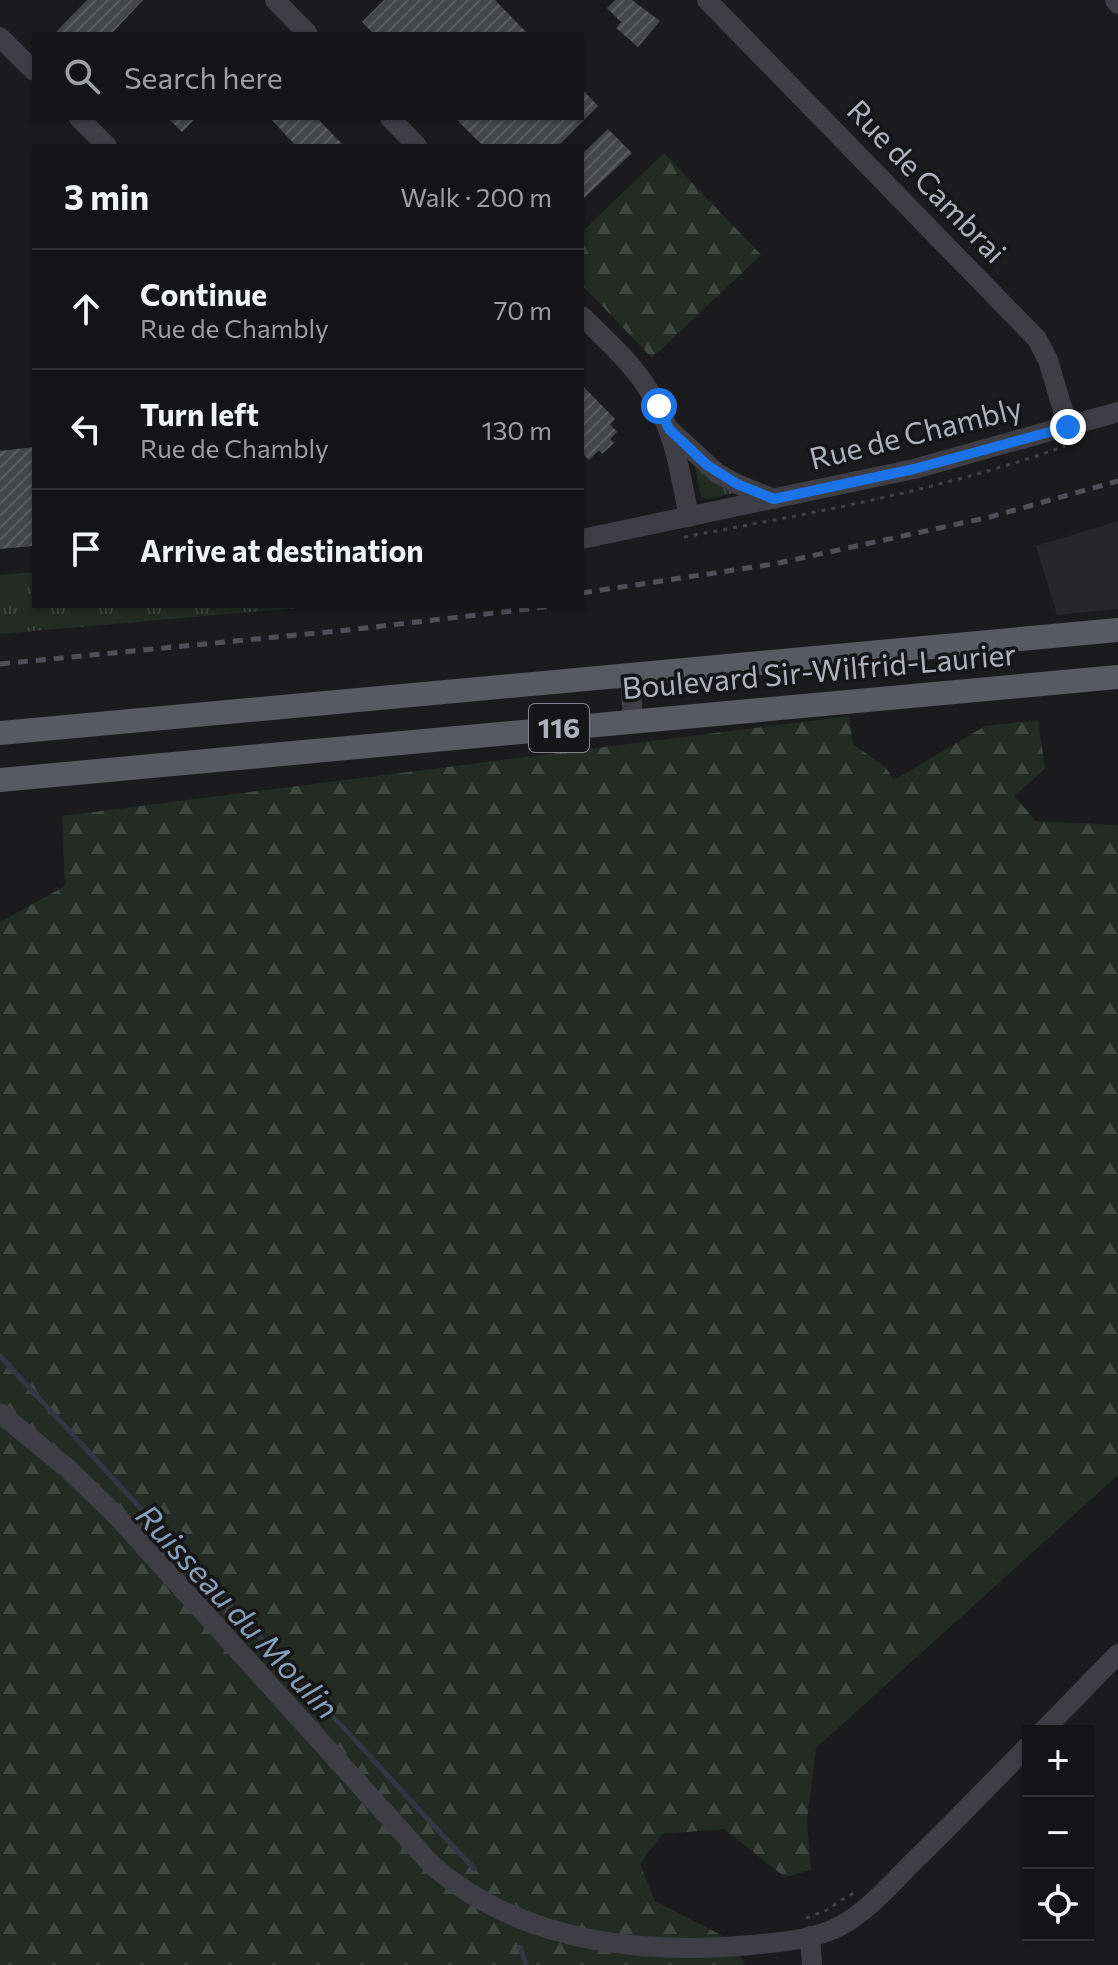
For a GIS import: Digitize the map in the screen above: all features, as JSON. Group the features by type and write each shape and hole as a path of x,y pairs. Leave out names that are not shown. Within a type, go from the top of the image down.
{"main road":[{"name":"Boulevard Sir-Wilfrid-Laurier","path":"0,733 1118,630"},
{"name":"Boulevard Sir-Wilfrid-Laurier","path":"0,780 1118,677"}],"street":[{"path":"275,0 306,32"},
{"name":"Rue de Cambrai","path":"707,0 1037,339 1048,360 1068,427"},
{"path":"0,37 32,69"},
{"path":"81,120 105,144"},
{"path":"392,120 415,144"},
{"path":"584,318 639,376 659,406 669,429 689,517"},
{"name":"Rue de Chambly","path":"584,539 914,469 1118,412"},
{"path":"669,429 717,473 774,499"},
{"path":"630,675 633,721"},
{"path":"0,1413 67,1468 116,1515 414,1847 442,1874 475,1898 510,1915 551,1929 595,1940 657,1949 707,1949 764,1944 804,1929 838,1927 865,1908 906,1870 1022,1752"},
{"path":"1049,1725 1118,1654"},
{"path":"804,1929 812,1965"}],"path":[{"path":"804,1929 832,1908"}],"shaded area":[{"path":"1118,521 1118,609 1057,615 1036,546"}],"green space":[{"path":"664,153 761,255 652,358 584,287 584,230"},
{"path":"694,461 734,493 709,499 701,497"},
{"path":"32,572 32,608 297,608 0,634 0,575"},
{"path":"849,716 853,744 886,768 894,780 985,726 1038,720 1045,769 1014,796 1036,821 1118,825 1118,1475 816,1748 807,1820 811,1870 785,1877 724,1829 662,1834 640,1864 655,1901 731,1940 745,1965 0,1965 0,922 65,886 62,816"}],"building":[{"path":"87,0 143,0 113,32 56,32"},
{"path":"384,0 495,0 526,32 372,32 362,22"},
{"path":"615,0 632,0 660,21 638,47 616,28 621,22 607,8"},
{"path":"584,91 598,106 584,120"},
{"path":"170,120 194,120 182,132"},
{"path":"272,120 319,120 342,144 294,144"},
{"path":"457,120 584,120 560,144 481,144"},
{"path":"608,129 632,153 584,198 584,152"},
{"path":"584,387 615,419 610,424 617,432 610,439 614,443 602,454 599,450 589,460 584,455"},
{"path":"32,447 32,546 0,549 0,451"}],"waterway":[{"name":"Ruisseau du Moulin","path":"0,1356 474,1869"},
{"name":"Ruisseau du Moulin","path":"520,1947 526,1965"}],"railway":[{"path":"584,593 774,564 990,517 1118,481"},
{"path":"0,664 537,608"}],"route":[{"path":"659,406 669,429 707,465 737,484 774,499 914,469 1068,427"}]}
